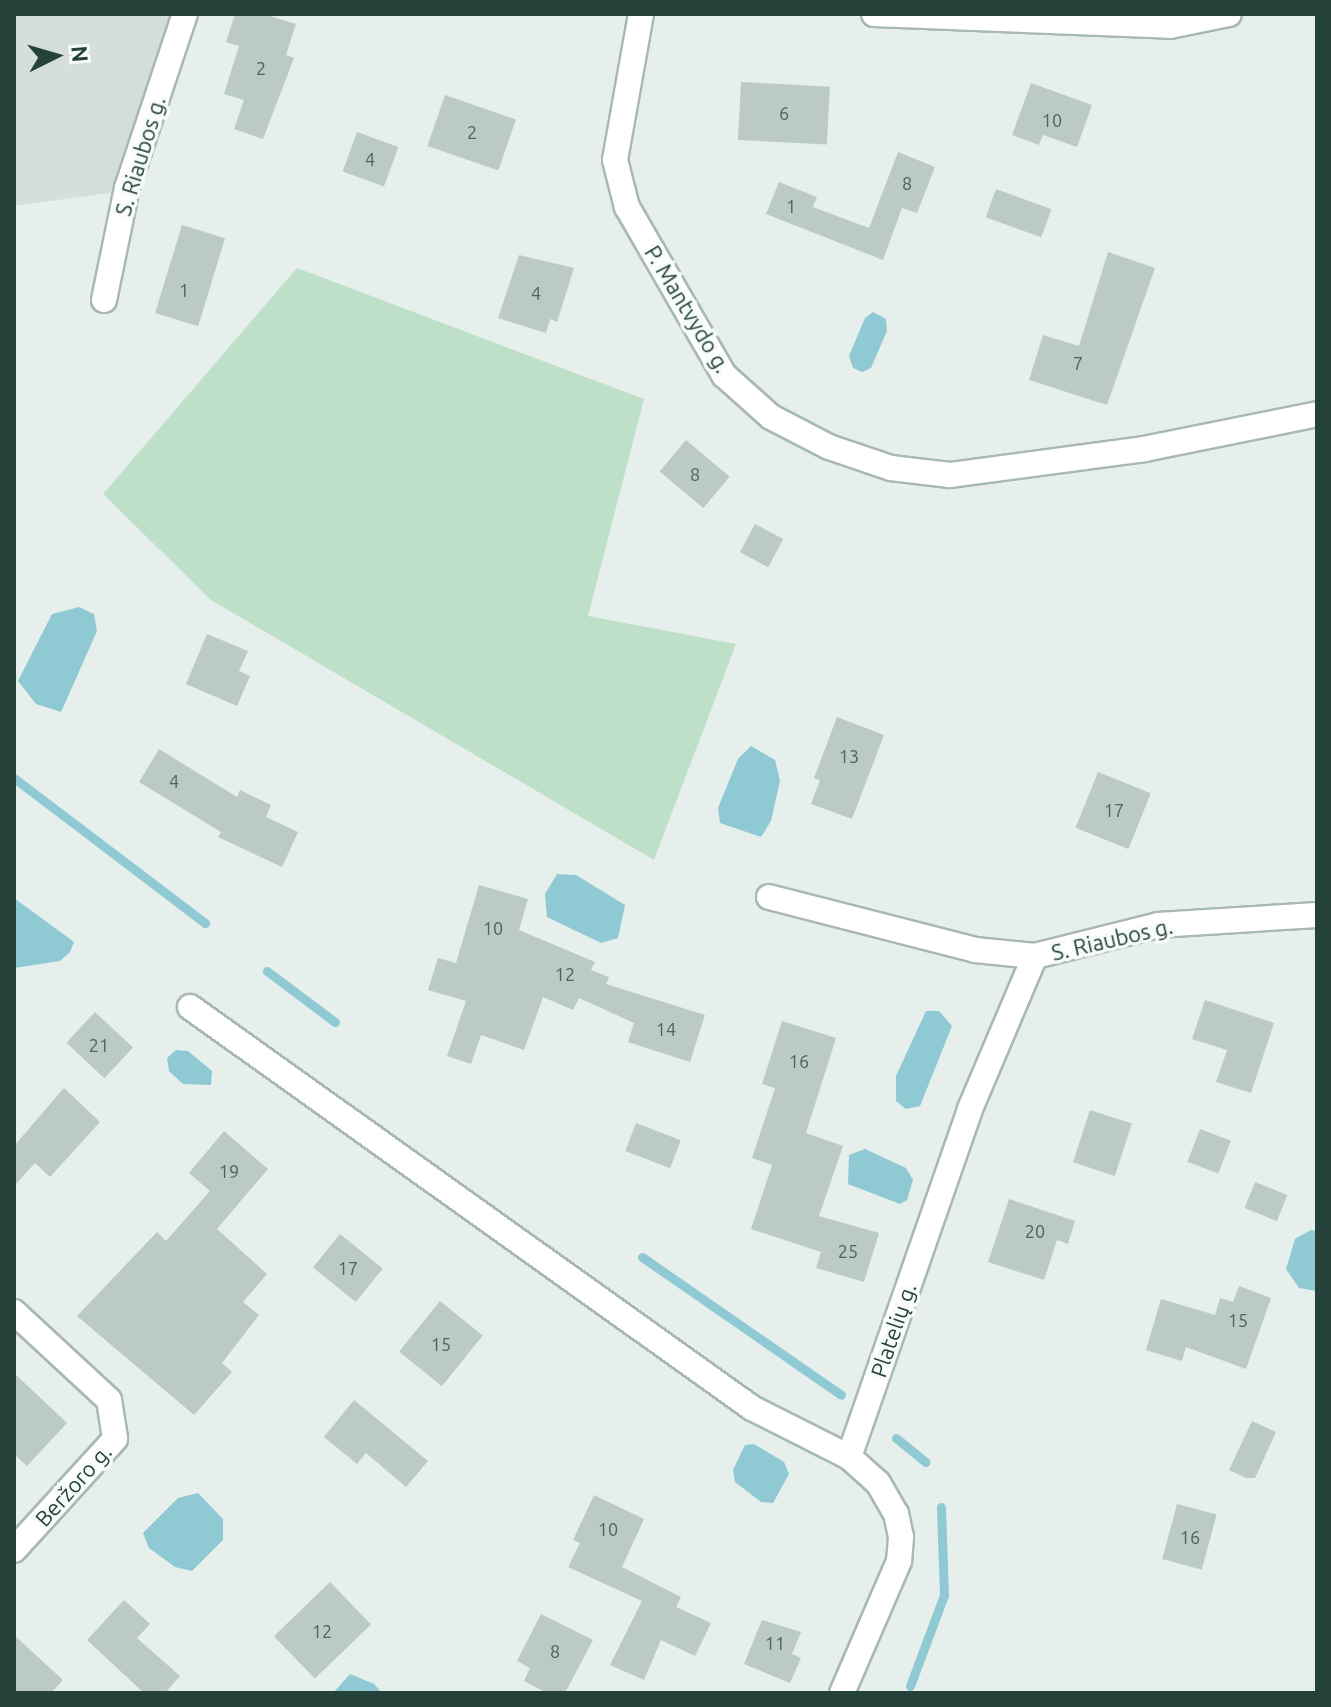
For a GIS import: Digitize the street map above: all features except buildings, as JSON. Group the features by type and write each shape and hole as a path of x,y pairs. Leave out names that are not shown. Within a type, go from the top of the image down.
{"street":[{"name":"S. Riaubos g.","path":"104,300 127,188 185,14"},
{"name":"P. Mantvydo g.","path":"641,14 615,160 627,207 724,375 771,417 829,447 891,468 950,475 1144,449 1317,414"},
{"path":"874,14 1170,26 1229,14"},
{"name":"S. Riaubos g.","path":"769,897 975,950 1035,956 1158,925 1317,915"},
{"name":"Platelių g.","path":"849,1457 970,1109 1035,956"},
{"path":"190,1007 752,1408 849,1457 878,1483 896,1514 901,1537 899,1561 842,1693"},
{"name":"Beržoro g.","path":"14,1312 109,1400 115,1439 14,1550"}],"shaded area":[{"path":"14,14 172,14 116,192 14,206"}],"green space":[{"path":"297,268 644,399 588,616 736,644 654,860 211,600 103,494"}],"water":[{"path":"873,312 886,319 887,331 871,368 862,372 853,368 849,356 865,318"},
{"path":"79,607 94,614 97,631 61,712 36,704 18,681 52,614"},
{"path":"751,746 775,760 780,781 771,821 761,837 720,823 718,808 738,759"},
{"path":"557,874 576,875 625,905 618,938 601,943 547,917 545,894"},
{"path":"14,898 74,942 70,952 60,961 14,968"},
{"path":"926,1011 939,1011 952,1026 920,1106 906,1109 896,1101 896,1076"},
{"path":"176,1050 188,1051 212,1071 211,1085 183,1084 169,1071 167,1058"},
{"path":"865,1149 906,1168 913,1180 907,1200 900,1204 848,1184 849,1155"},
{"path":"1311,1230 1317,1231 1317,1291 1299,1288 1286,1269 1295,1239"},
{"path":"754,1444 784,1462 789,1474 773,1503 761,1502 735,1482 733,1470 745,1445"},
{"path":"198,1493 223,1519 223,1540 192,1571 175,1567 149,1548 143,1533 178,1498"},
{"path":"350,1674 374,1684 382,1693 333,1693"}],"waterway":[{"path":"14,778 205,923"},
{"path":"267,971 335,1022"},
{"path":"642,1257 841,1395"},
{"path":"896,1438 926,1462"},
{"path":"910,1686 944,1595 941,1507"}]}
